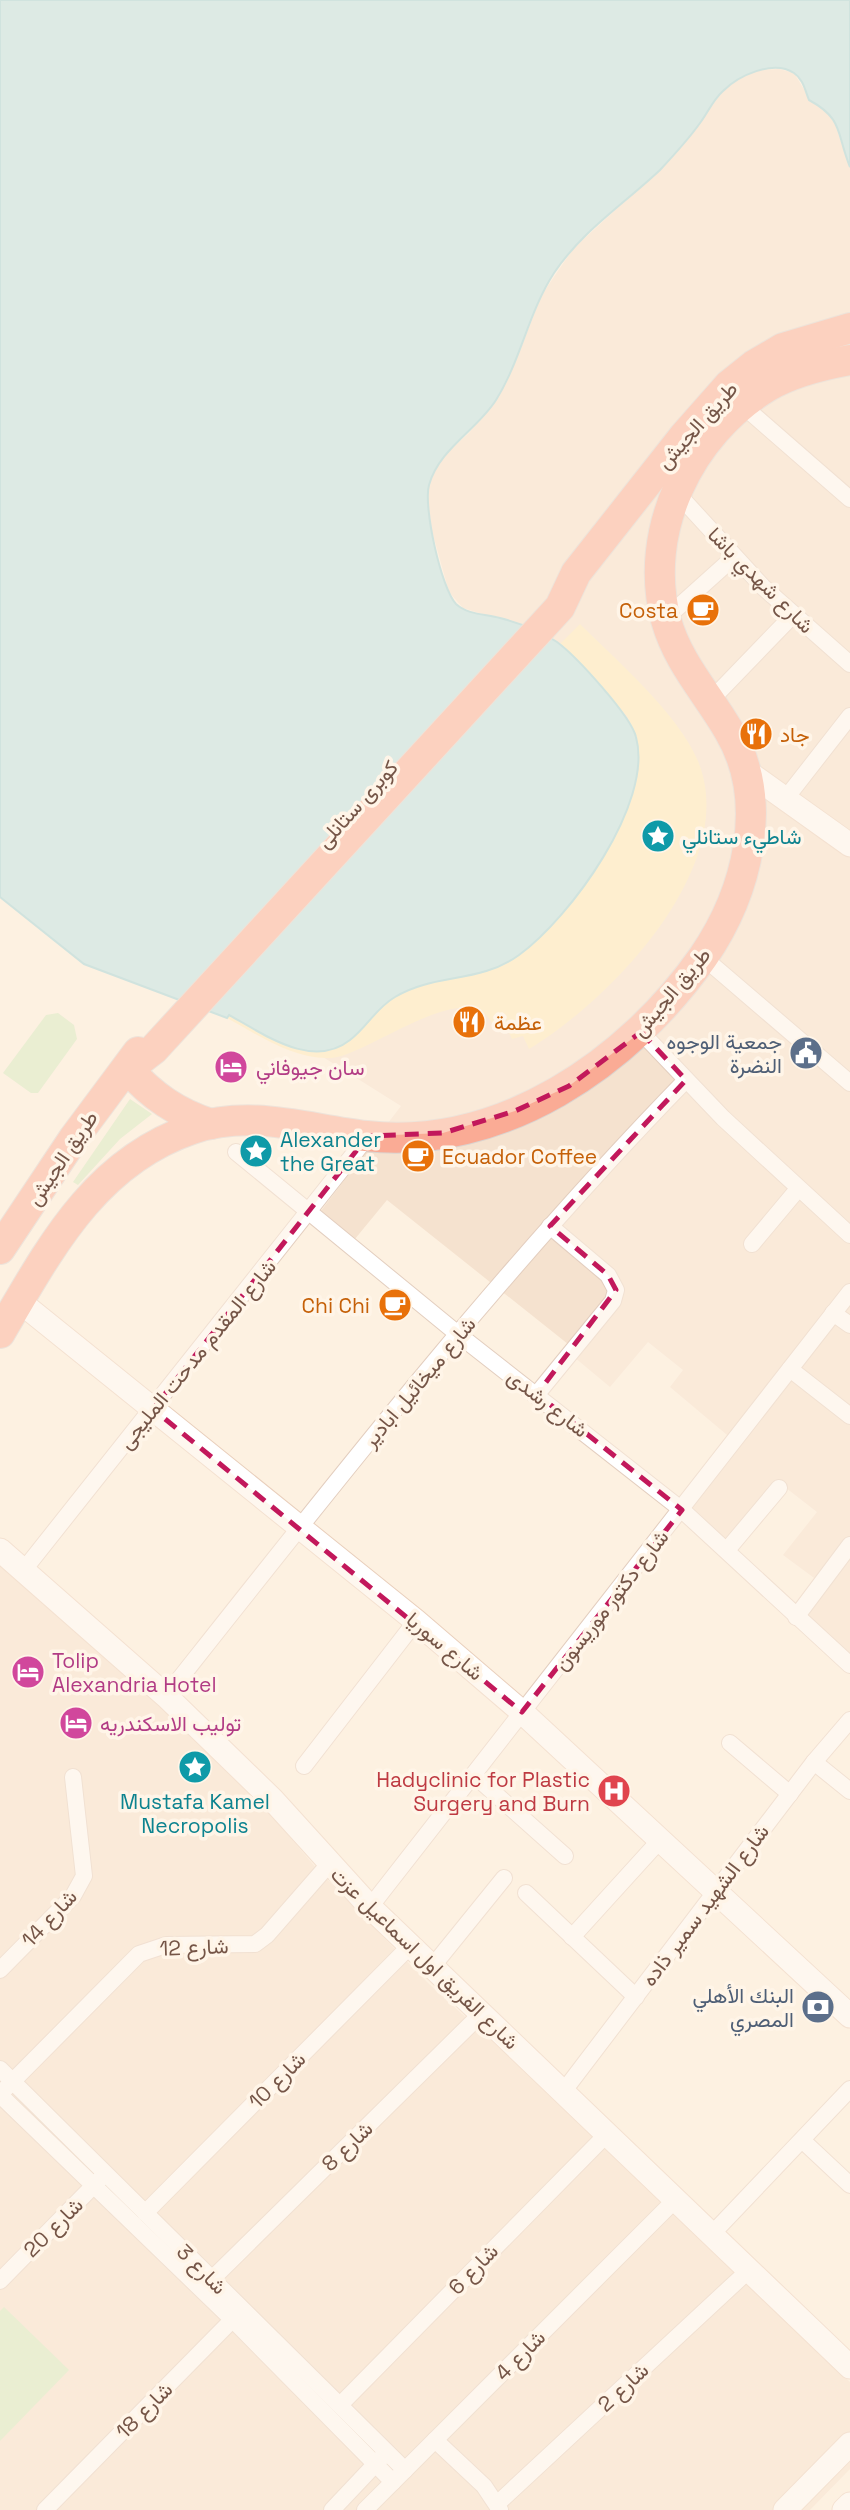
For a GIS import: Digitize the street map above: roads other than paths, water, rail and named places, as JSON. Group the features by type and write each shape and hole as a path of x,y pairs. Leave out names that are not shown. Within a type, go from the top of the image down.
{"highway":[{"name":"طريق الجيش","path":"578,571 684,436 729,385 754,365 783,348 850,328"},
{"name":"طريق الجيش","path":"0,1334 59,1233 86,1199 119,1170 156,1146 189,1130 211,1124 260,1119 368,1136 443,1133 515,1111 577,1081 641,1032 703,957 732,908 748,854 749,798 745,771 731,734 681,658 666,618 660,567 662,542 676,492 694,458 718,426 741,404 771,385 823,365 850,360"},
{"name":"كوبرى ستانلى","path":"149,1046 560,607 578,571"},
{"name":"طريق الجيش","path":"0,1249 81,1128 149,1046"},
{"path":"128,1069 155,1096 172,1108 211,1124"}],"street":[{"path":"741,404 850,499"},
{"name":"شارع شهدي باشا","path":"676,492 734,557 793,615 850,664"},
{"path":"666,618 734,557"},
{"path":"709,702 793,615"},
{"path":"786,798 850,716"},
{"path":"745,771 850,843"},
{"path":"703,957 848,1077"},
{"path":"641,1032 685,1080 850,1235"},
{"name":"شارع ميخائيل ابادير","path":"166,1696 300,1527 550,1226 685,1080"},
{"name":"شارع المقدم مدحت المليجى","path":"23,1571 368,1136"},
{"name":"شارع رشدى","path":"236,1152 459,1335 682,1510 850,1665"},
{"path":"752,1244 798,1189"},
{"path":"537,1394 612,1301 615,1290 608,1275 550,1226"},
{"name":"شارع دكتور موريسون","path":"370,1907 850,1292"},
{"name":"شارع سوريا","path":"19,1301 300,1527 522,1712 849,2012"},
{"path":"833,1313 850,1325"},
{"path":"790,1369 850,1416"},
{"path":"727,1550 779,1488"},
{"path":"796,1617 850,1545"},
{"name":"شارع الفريق اول اسماعيل عزت","path":"0,1550 166,1696 272,1799 329,1864 410,1947 850,2367"},
{"path":"304,1766 415,1621"},
{"name":"شارع الشهيد سمير ذاده","path":"563,2092 814,1762 850,1720"},
{"path":"730,1743 790,1794"},
{"path":"814,1762 850,1791"},
{"path":"474,1775 565,1856"},
{"name":"شارع 14","path":"0,1970 73,1896 84,1876 73,1777"},
{"path":"572,1937 661,1839"},
{"name":"شارع 12","path":"0,2095 139,1954 166,1945 255,1944 267,1935 329,1864"},
{"path":"432,1967 504,1878"},
{"path":"526,1893 635,1997"},
{"name":"شارع 10","path":"145,2213 410,1947"},
{"name":"شارع 8","path":"212,2279 481,2014"},
{"name":"شارع 3","path":"0,2069 100,2180 145,2213 212,2279 238,2314"},
{"path":"712,2234 850,2089"},
{"name":"شارع 3","path":"0,2095 100,2180 238,2314 308,2384 393,2482"},
{"name":"شارع 6","path":"340,2405 607,2134"},
{"path":"802,2140 850,2185"},
{"name":"شارع 20","path":"0,2281 100,2180"},
{"name":"شارع 4","path":"365,2510 676,2199"},
{"name":"شارع 2","path":"498,2507 749,2270"},
{"name":"شارع 18","path":"45,2510 238,2314"},
{"name":"شارع 3","path":"308,2384 340,2405 405,2470"},
{"path":"435,2440 484,2486 498,2507"},
{"path":"785,2510 850,2444"},
{"path":"332,2510 387,2452"},
{"path":"844,2510 850,2504"}],"water":[{"path":"0,0 850,0 850,167 834,121 809,100 797,75 786,69 766,69 756,71 729,85 660,170 590,231 565,258 545,288 505,385 496,400 450,450 434,472 428,495 431,528 439,565 456,604 472,612 530,628 566,649 602,687 632,727 636,737 638,764 632,794 603,857 561,915 539,938 504,964 472,975 425,984 395,997 356,1035 335,1048 320,1051 288,1046 229,1015 227,1018 84,964 0,897"}],"place":[{"name":"Costa","path":"703,610"},
{"name":"جاد","path":"756,734"},
{"name":"شاطيء ستانلي","path":"658,836"},
{"name":"عظمة","path":"469,1022"},
{"name":"جمعية الوجوه النضرة","path":"806,1053"},
{"name":"سان جيوفاني","path":"231,1067"},
{"name":"Alexander the Great","path":"256,1151"},
{"name":"Ecuador Coffee","path":"418,1156"},
{"name":"Chi Chi","path":"395,1305"},
{"name":"Tolip Alexandria Hotel","path":"28,1672"},
{"name":"توليب الاسكندريه","path":"76,1723"},
{"name":"Mustafa Kamel Necropolis","path":"195,1767"},
{"name":"Hadyclinic for Plastic Surgery and Burn","path":"614,1791"},
{"name":"البنك الأهلي المصري","path":"818,2007"}]}
